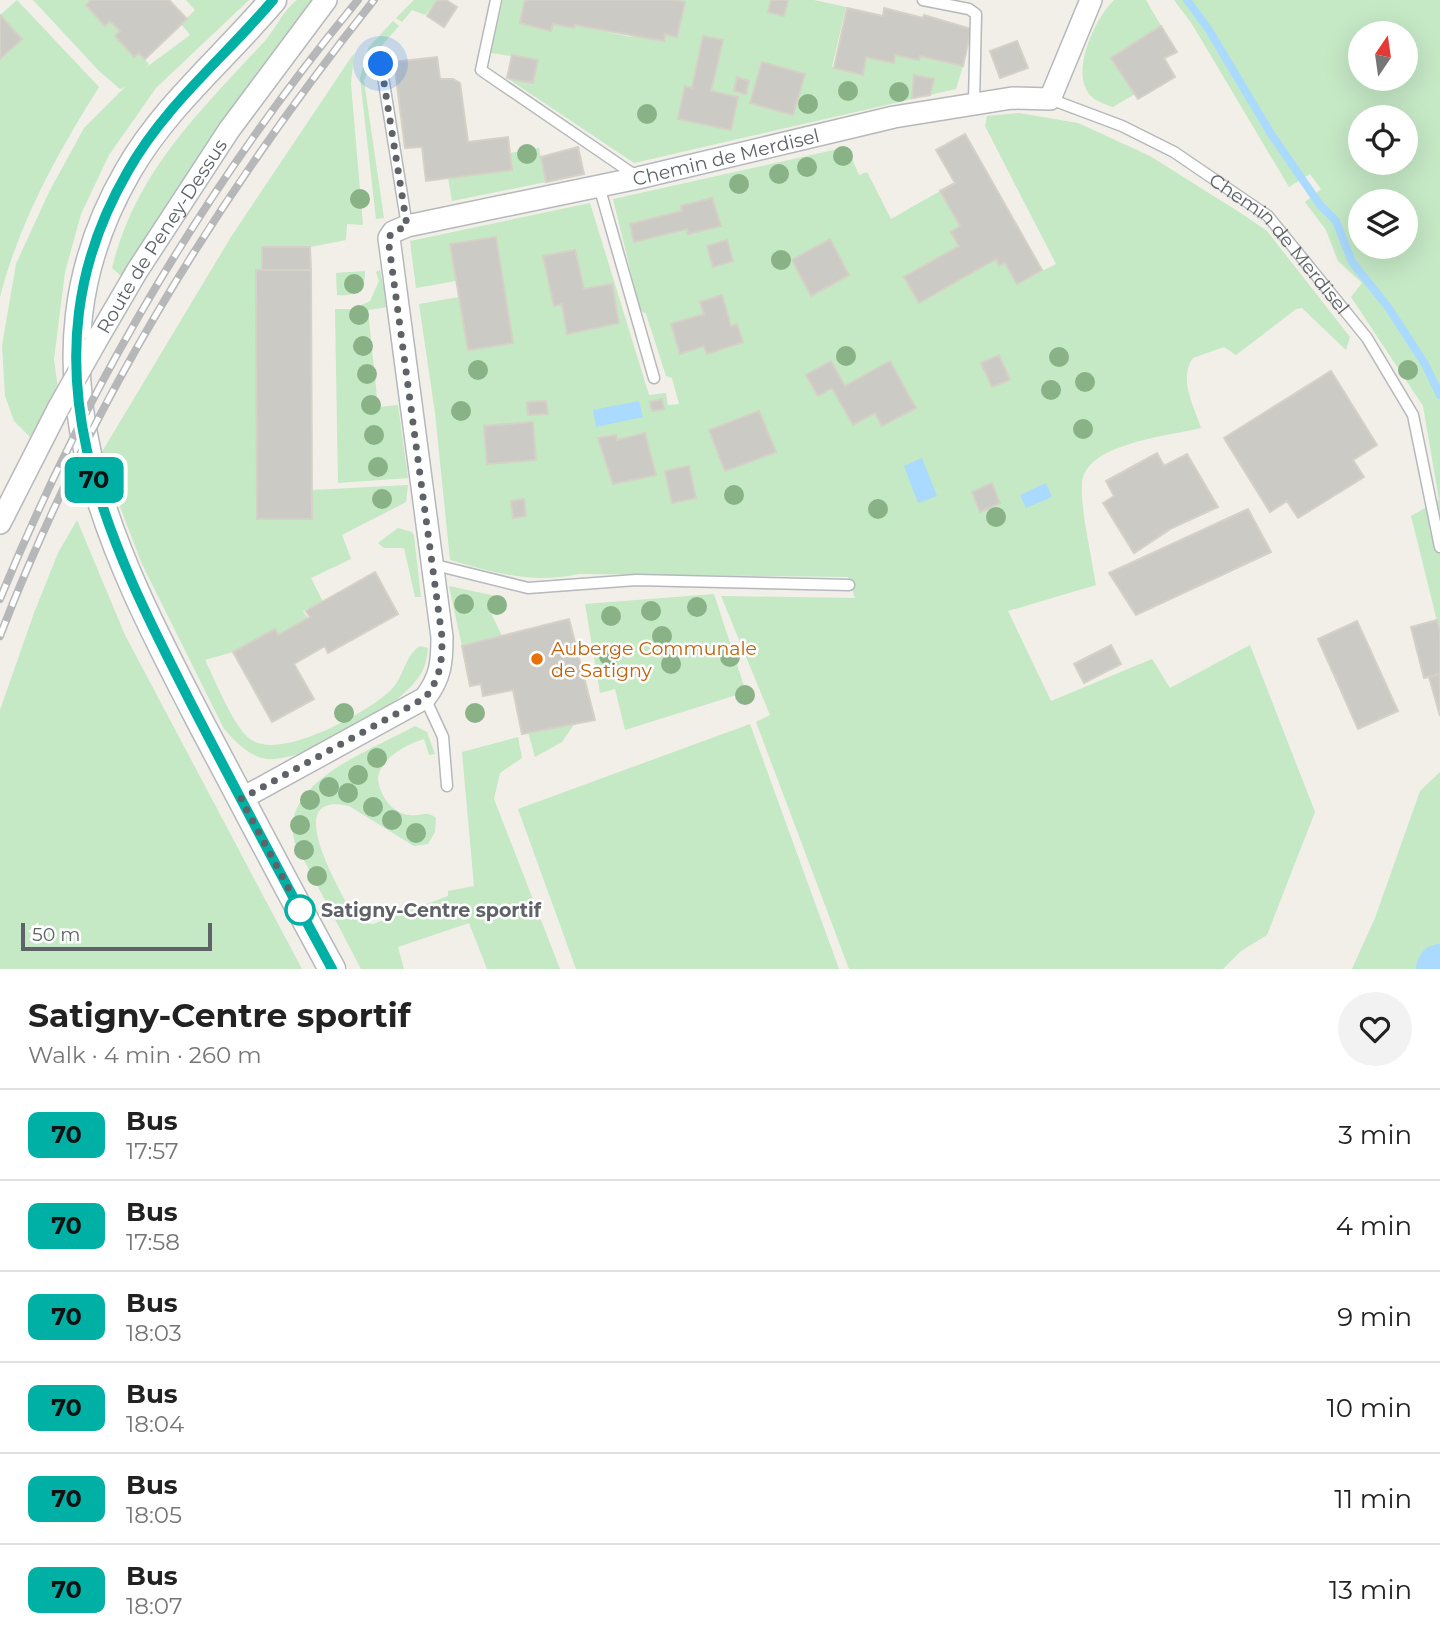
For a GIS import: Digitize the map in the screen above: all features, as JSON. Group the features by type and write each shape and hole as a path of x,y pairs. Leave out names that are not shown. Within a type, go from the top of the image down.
{"street":[{"path":"273,0 176,105 128,169 95,245 82,293 75,345 77,397 100,501 158,639 332,969"},
{"name":"Route de Peney-Dessus","path":"0,523 58,409 137,271 229,130 326,0"},
{"path":"1050,99 1091,0"},
{"name":"Chemin de Merdisel","path":"407,226 638,178 894,117 1012,97 1050,99"},
{"path":"241,799 425,698 443,665 442,637 388,238 393,232 407,226"}],"lane":[{"path":"496,0 481,70 638,178"},
{"path":"923,0 969,9 976,13 974,103"},
{"path":"381,64 407,226"},
{"name":"Chemin de Merdisel","path":"1050,99 1122,126 1174,152 1268,216 1367,338 1413,415 1440,547"},
{"path":"599,186 654,379"},
{"path":"431,565 528,588 636,580 849,584"},
{"path":"425,698 443,737 447,786"}],"green space":[{"path":"17,0 99,87 41,188 18,241 0,297 0,59 22,39 0,15"},
{"path":"33,0 91,0 86,6 105,26 110,21 120,31 115,36 134,56 139,53 149,64 144,69 190,35 181,24 195,10 186,0 249,0 156,88 109,155 81,214 65,272 54,359 58,390 30,437 14,421 5,396 2,346 16,264 49,192 84,128 125,87 120,89 99,71"},
{"path":"297,0 312,0 313,5 273,56 121,276 112,268 136,202 153,173 194,119 264,42"},
{"path":"414,0 437,0 425,15 412,10 402,22 396,18"},
{"path":"503,0 525,0 520,23 551,30 553,24 573,28 575,25 631,37 633,34 664,40 665,34 678,36 685,3 675,0 814,0 846,7 832,67 862,75 866,57 894,63 895,55 918,60 920,56 963,66 956,89 634,163 507,78 533,83 537,60 491,53"},
{"path":"1114,0 1146,0 1161,26 1112,58 1135,94 1113,107 1093,98 1086,88 1083,63 1092,33"},
{"path":"1174,0 1440,0 1440,633 1411,516 1439,500 1423,406 1351,297 1362,283 1338,261 1326,230 1305,202 1321,189 1310,174 1289,187 1192,24"},
{"path":"393,21 399,26 375,53 364,81 384,218 376,219 360,78 368,48"},
{"path":"354,53 351,84 363,225 347,224 346,240 310,247 263,247 262,270 256,270 257,519 311,519 312,490 408,485 406,502 342,535 351,559 311,578 323,602 303,611 308,618 278,635 275,629 233,652 205,660 231,714 244,733 250,739 264,744 281,744 323,731 363,710 391,690 415,650 420,646 428,648 428,652 418,678 371,719 305,752 268,759 249,752 224,729 142,564 100,455 231,237"},
{"path":"1019,113 1078,123 1150,156 1239,212 1267,231 1350,337 1346,350 1302,308 1296,309 1236,355 1224,347 1193,358 1187,384 1201,428 1150,438 1112,450 1086,470 1082,484 1083,506 1096,585 1008,611 1051,701 1152,659 1170,688 1250,645 1315,812 1267,935 1241,951 1223,969 849,969 756,722 770,715 721,596 855,598 848,577 579,574 545,578 498,573 450,560 435,413 419,304 459,297 456,281 416,288 410,241 590,203 649,395 666,393 668,405 679,404 672,378 666,376 646,314 640,310 613,199 847,147 859,175 867,172 891,219 940,191 960,226 951,232 959,246 996,259 999,265 1005,263 1017,284 1056,264 985,126 987,116"},
{"path":"539,148 546,182 452,201 448,178 512,170 510,153"},
{"path":"380,270 388,307 368,310 378,407 398,405 408,478 338,483 335,309 353,309 370,301 379,281 376,272"},
{"path":"365,271 364,283 358,291 349,295 337,295 336,273"},
{"path":"77,520 125,635 302,969 0,969 0,710 58,553"},
{"path":"398,528 412,532 414,536 421,597 415,597 404,548 384,548 378,543"},
{"path":"449,586 505,598 506,611 491,613 502,636 462,646"},
{"path":"714,594 746,692 625,730 615,689 600,693 585,604"},
{"path":"575,723 562,742 535,757 528,732"},
{"path":"750,724 839,969 576,969 518,809"},
{"path":"415,726 427,732 435,754 429,755 424,739 417,741 389,758 378,778 384,796 397,811 409,815 430,814 436,818 435,832 428,844 414,846 349,806 328,805 318,813 316,828 320,846 353,915 362,923 373,924 448,896 448,891 474,886 462,752 518,737 522,758 500,773 494,799 560,969 487,969 469,923 398,947 404,969 361,969 295,843 293,821 300,802 314,785 333,770"},
{"path":"1440,772 1440,969 1352,969 1375,918 1420,791"}],"water":[{"path":"639,401 643,417 596,427 593,410"},
{"path":"922,458 937,496 918,503 904,466"},
{"path":"1046,483 1052,497 1026,508 1020,495"}],"building":[{"path":"91,0 169,0 187,19 145,59 139,53 134,57 115,36 120,31 110,21 105,26 86,5"},
{"path":"437,0 446,0 457,7 444,27 427,16"},
{"path":"525,0 685,2 677,37 665,34 664,41 575,25 574,28 553,24 551,31 520,23"},
{"path":"771,0 788,0 784,16 768,12"},
{"path":"847,8 883,16 884,8 923,18 924,15 971,29 963,66 920,56 919,60 895,55 894,63 866,57 863,75 834,68"},
{"path":"0,15 22,39 0,59"},
{"path":"1161,26 1177,52 1164,58 1175,77 1138,99 1111,58"},
{"path":"703,36 723,40 711,91 738,97 731,130 678,119 685,86 692,88"},
{"path":"1017,41 1028,68 1000,78 990,51"},
{"path":"512,55 538,60 533,83 507,78"},
{"path":"437,57 440,79 453,79 460,83 468,142 508,137 512,170 426,181 422,147 405,148 394,62"},
{"path":"762,62 805,74 793,115 750,103"},
{"path":"914,75 934,79 930,95 912,98"},
{"path":"737,77 749,81 746,94 734,91"},
{"path":"965,134 1042,270 1017,284 1005,263 999,266 996,259 919,303 904,277 959,246 951,232 960,226 940,191 955,183 936,150"},
{"path":"578,147 584,174 546,182 541,157"},
{"path":"712,198 721,226 688,234 687,229 634,242 630,224 682,211 681,206"},
{"path":"496,237 513,343 468,350 450,244"},
{"path":"830,239 849,275 811,296 792,260"},
{"path":"727,240 733,261 713,267 707,246"},
{"path":"262,247 310,247 311,270 262,270"},
{"path":"575,250 584,289 612,284 619,323 567,334 562,304 554,306 543,256"},
{"path":"256,270 311,270 312,519 257,519"},
{"path":"722,295 731,326 737,324 743,342 707,354 704,346 680,354 671,324 704,314 700,302"},
{"path":"999,355 1010,380 992,387 981,363"},
{"path":"831,361 845,386 890,361 916,408 882,426 875,413 853,425 832,388 818,396 806,375"},
{"path":"1331,371 1377,445 1353,460 1364,477 1298,518 1287,501 1270,512 1224,438"},
{"path":"662,399 664,409 652,411 650,402"},
{"path":"546,401 548,414 528,415 527,402"},
{"path":"759,411 776,452 725,471 709,430"},
{"path":"533,422 536,460 487,464 484,426"},
{"path":"645,433 656,475 613,484 598,438 616,435 617,440"},
{"path":"1157,453 1164,466 1187,454 1218,507 1172,528 1134,553 1103,503 1114,496 1106,481"},
{"path":"689,466 696,498 672,503 665,471"},
{"path":"992,483 1000,503 980,512 972,492"},
{"path":"524,499 526,516 513,518 511,501"},
{"path":"1248,509 1271,552 1136,615 1109,573"},
{"path":"375,572 398,614 328,653 325,646 294,664 314,699 272,722 233,652 275,629 278,635 310,617 306,611"},
{"path":"569,619 595,720 522,734 513,690 483,696 481,684 470,686 462,646"},
{"path":"1437,620 1440,633 1440,674 1424,678 1411,627"},
{"path":"1357,621 1398,711 1358,729 1318,639"},
{"path":"1111,645 1121,664 1084,683 1074,664"},
{"path":"1440,674 1440,716 1429,677"}],"waterway":[{"path":"1187,0 1209,30 1271,134 1320,205 1336,221 1352,262 1388,307 1425,364 1440,395"}],"railway":[{"path":"0,599 73,439 156,286 252,139 358,0"},
{"path":"0,636 35,550 74,466 163,303 263,148 374,0"}],"bus line":[{"name":"70","path":"273,0 176,105 128,169 109,207 82,293 77,321 75,373 90,468 125,567 158,639 332,969"}],"place":[{"name":"Auberge Communale de Satigny","path":"537,659"},
{"name":"Satigny-Centre sportif","path":"300,910"}],"route":[{"path":"300,910 241,799 409,709 425,698 433,688 443,665 442,637 388,238 393,232 407,226 381,64"}]}
